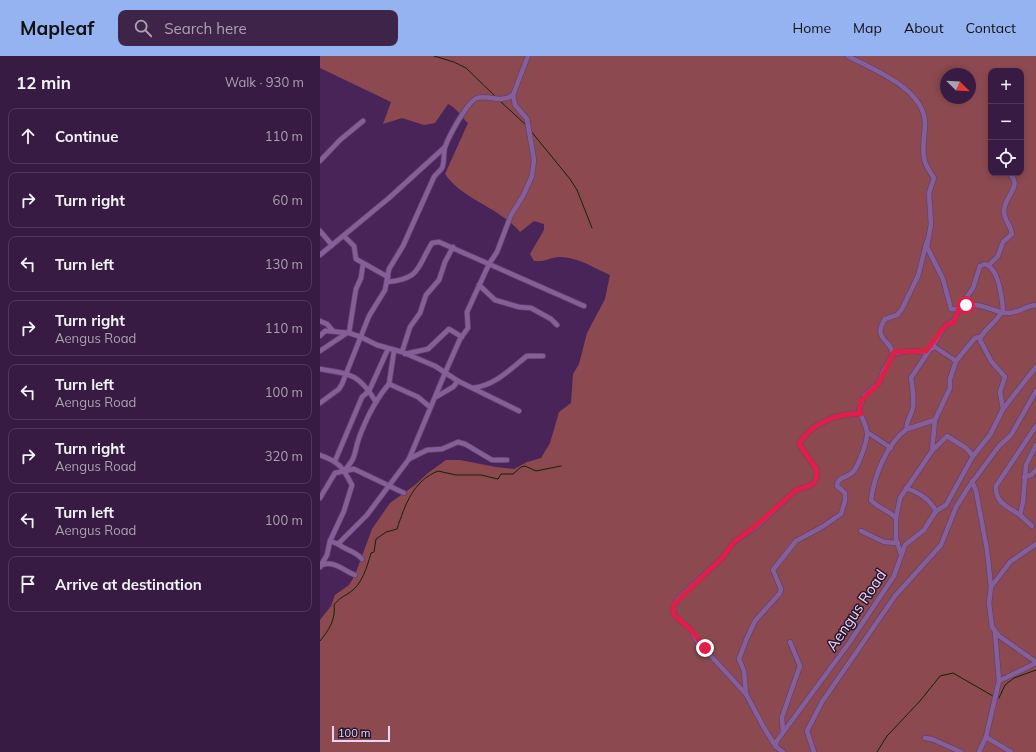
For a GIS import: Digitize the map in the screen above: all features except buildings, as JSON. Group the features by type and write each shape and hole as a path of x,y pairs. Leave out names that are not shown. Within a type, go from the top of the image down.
{"street":[{"path":"338,544 367,515 409,459 445,373 462,336 468,328 467,312 489,264 497,252 511,215 524,196 532,176 534,160 526,119 515,105 513,95 528,56"},
{"path":"848,56 906,89 922,109 925,121 923,153 925,161 934,178 929,193 931,224 918,276 902,309 897,314 885,319 882,324 880,333 881,338 894,352"},
{"path":"320,255 344,236 445,147 468,106 476,98 482,97 499,100 507,99 513,95"},
{"path":"320,161 340,140 363,121"},
{"path":"320,403 339,389 369,316 383,294 389,269 403,246 430,184 442,168 445,147"},
{"path":"907,429 907,424 912,413 914,397 914,386 911,378 946,325 954,322 959,308 973,288 980,266 985,264 989,265 998,256 1004,242 1012,234 1004,214 1007,198 1016,183 1012,176"},
{"path":"320,231 332,245"},
{"path":"344,236 354,246 356,259 387,279 408,278 419,269 429,248 435,241 453,247 584,306"},
{"path":"927,241 928,250 943,279 950,308 952,310 966,305 981,305 1002,312 1014,313 1021,308 1036,305"},
{"path":"404,353 410,327 420,313 426,295 439,280 445,262 453,247"},
{"path":"320,351 348,333 356,289 362,278 363,264"},
{"path":"932,451 935,420 950,388 950,379 956,361 975,338 980,336 993,324 1002,312 1003,308 997,278 989,265"},
{"path":"479,285 495,300 519,307 531,308 551,319 557,325"},
{"path":"320,321 328,324 333,331"},
{"path":"404,353 428,348 449,329 462,336"},
{"path":"320,336 322,331 333,331 361,337 388,349 404,353 435,366 458,382 519,410"},
{"path":"980,336 981,344 991,361 1005,377 1000,392 1003,408"},
{"path":"894,352 924,352 929,349 936,348 956,361"},
{"path":"335,461 362,397 369,391 388,349"},
{"path":"344,471 354,460 359,439 376,402 389,384 394,351"},
{"path":"891,448 868,432 858,409 864,396 879,382 894,352"},
{"path":"473,388 490,384 512,370 528,356 543,356"},
{"name":"Aengus Road","path":"776,746 776,742 796,718 868,616 897,571 905,545 928,526 936,511 946,505 973,456 990,435 1003,408 1036,367"},
{"path":"320,369 355,376 369,391 376,402"},
{"path":"435,398 458,382"},
{"path":"389,384 418,397 430,407"},
{"path":"814,752 807,730 822,702 895,596 938,548 944,538 956,507 972,481 999,446 1011,435 1036,391"},
{"path":"783,752 776,746 763,726 746,694 698,642 690,629 674,615 673,607 678,599 722,558 734,542 758,524 799,488 810,487 814,484 817,470 799,444 804,436 836,417 861,414"},
{"path":"896,518 888,511 878,507 871,500 875,478 898,437 907,429 935,420"},
{"path":"1032,526 1020,515 1001,504 996,494 996,486 1036,426"},
{"path":"746,694 744,671 739,659 746,638 755,621 780,593 781,589 773,570 796,540 822,528 841,514 845,500 845,493 837,486 837,483 838,480 853,473 864,448 868,432"},
{"path":"901,554 898,543 896,518 900,498 932,451 947,436 966,448 973,456"},
{"path":"409,459 427,450 442,449 458,442 466,444 492,460 507,460"},
{"path":"1020,515 1023,502 1026,464 1036,446"},
{"path":"320,455 335,461 344,471 352,485 344,511 330,541 327,555 320,566"},
{"path":"320,498 322,491 335,473 354,469 404,493"},
{"path":"1024,476 1031,475 1036,470"},
{"path":"972,481 976,491 991,587 989,602 995,632 999,681 986,738 979,752"},
{"path":"906,488 921,494 932,503 936,511"},
{"path":"861,531 884,542 898,543"},
{"path":"330,541 343,548 355,551 362,559"},
{"path":"991,587 1010,562 1036,544"},
{"path":"320,566 330,563 355,575"},
{"path":"995,632 1036,662 999,681"},
{"path":"784,732 782,717 800,666 790,642"},
{"path":"925,738 932,739 961,752"},
{"path":"986,738 1011,752"}],"shaded area":[{"path":"320,56 1036,56 1036,752 320,752 320,620 331,606 335,595 349,585 355,575 372,529 390,503 446,460 460,460 514,469 527,462 541,458 550,443 559,412 571,403 573,374 579,364 587,333 605,299 610,275 572,258 558,257 534,261 530,254 544,230 544,224 534,221 520,232 502,216 461,191 445,174 468,123 448,104 435,123 424,125 402,118 383,124 391,102 320,68"}],"waterway":[{"path":"434,56 454,62 466,68 496,97"},
{"path":"500,101 527,126"},
{"path":"530,130 570,179 577,190 592,228"},
{"path":"320,641 333,620 334,605 339,599 354,590 361,581 371,553 374,552 376,539 386,532 397,529 403,511 411,495 416,487 429,475 438,471 456,475 481,475 498,479 501,474 513,474 521,467 525,466 536,471 561,466"},
{"path":"999,698 1005,685 1014,678 1036,670"},
{"path":"877,752 887,736 920,701 940,676 953,673 993,696"}],"route":[{"path":"705,648 698,642 690,629 674,615 674,604 722,558 734,542 766,518 782,501 786,500 799,488 810,487 814,484 817,470 799,444 804,436 828,420 841,415 861,414 858,409 859,405 864,396 879,382 885,368 893,357 894,352 926,351 946,325 954,322 959,308 966,305"}]}
